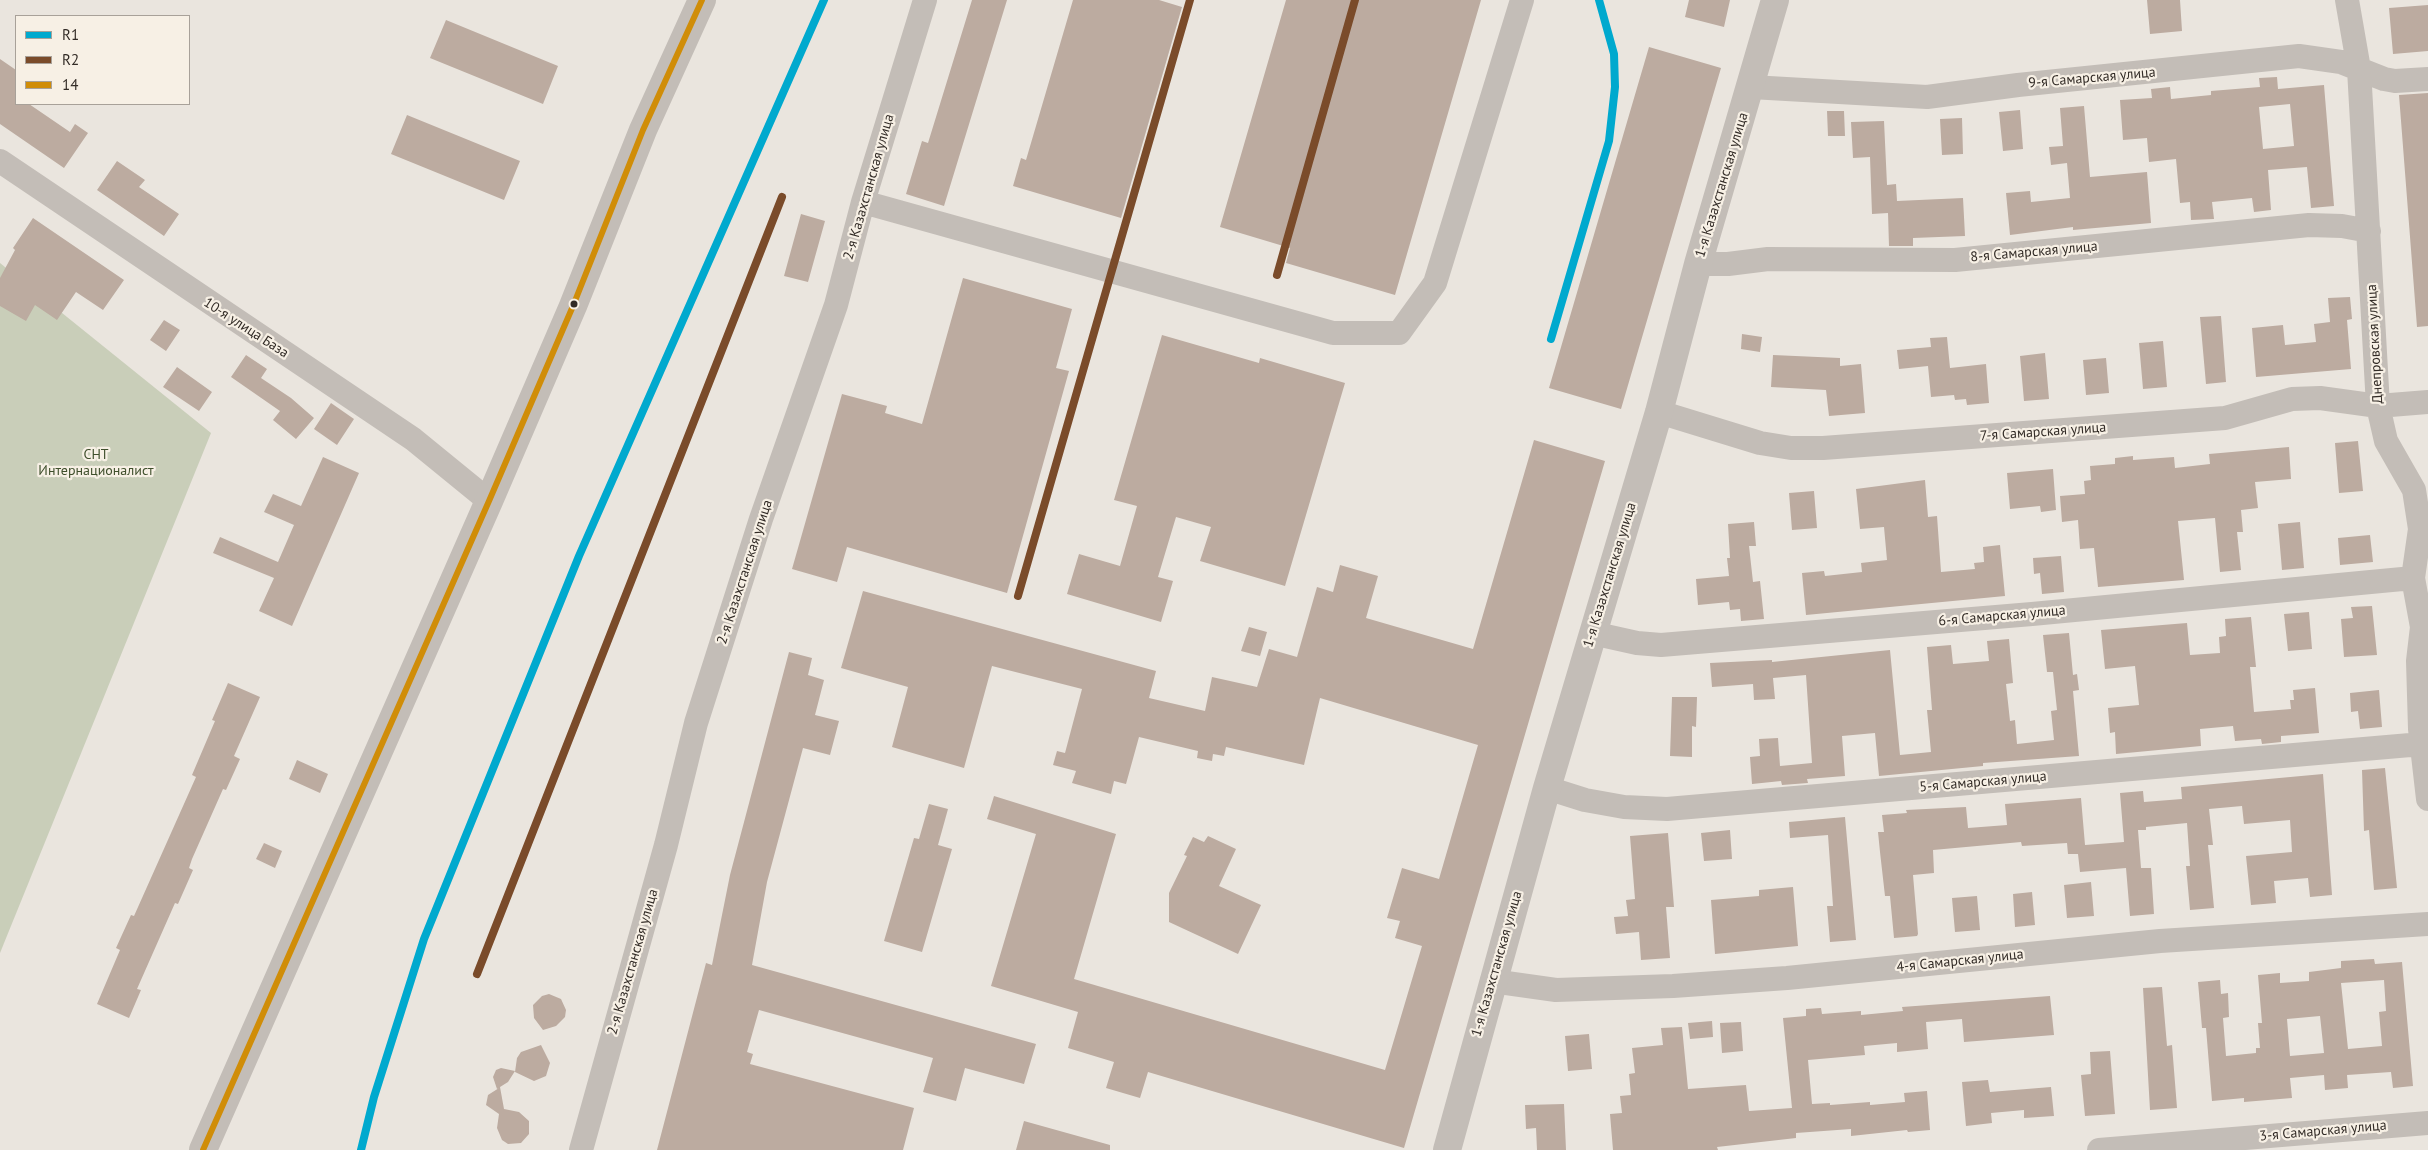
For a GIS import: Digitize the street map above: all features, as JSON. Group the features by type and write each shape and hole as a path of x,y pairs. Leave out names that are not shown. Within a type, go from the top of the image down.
{"street":[{"path":"203,1150 489,501 573,306 643,130 702,0"},
{"name":"2-я Казахстанская улица","path":"581,1150 666,845 696,723 761,519 836,306 863,202 925,0"},
{"path":"863,202 1333,333 1399,334 1435,283 1522,0"},
{"name":"1-я Казахстанская улица","path":"1447,1150 1492,981 1547,788 1659,412 1698,264 1775,0"},
{"name":"Днепровская улица","path":"2347,0 2359,69 2378,406 2386,441 2414,490 2420,529 2413,578 2422,627 2418,661 2422,744 2428,799"},
{"name":"9-я Самарская улица","path":"1751,87 1928,97 2018,85 2299,56 2334,60 2395,81 2428,78"},
{"name":"10-я улица База","path":"0,161 413,439 489,501"},
{"name":"8-я Самарская улица","path":"1698,264 1728,264 1768,259 1955,260 2309,224 2342,226 2369,231"},
{"name":"7-я Самарская улица","path":"1659,412 1760,443 1791,448 1823,448 2225,418 2292,399 2320,398 2378,406 2428,402"},
{"name":"6-я Самарская улица","path":"1592,632 1637,643 1661,645 2022,615 2413,578"},
{"name":"5-я Самарская улица","path":"1547,788 1595,802 1624,807 1667,809 2422,744"},
{"name":"4-я Самарская улица","path":"1492,981 1556,990 1673,986 1787,978 2160,941 2428,924"},
{"name":"3-я Самарская улица","path":"2099,1150 2239,1144 2428,1123"}],"green space":[{"name":"СНТ Интернационалист","path":"0,263 211,433 0,953"}],"building":[{"path":"972,0 1007,0 944,206 906,194 922,141 928,143"},
{"path":"1073,0 1159,0 1182,7 1121,218 1013,186 1021,158 1026,160"},
{"path":"1286,0 1481,0 1395,295 1286,263 1290,248 1220,227"},
{"path":"1689,0 1730,0 1724,27 1685,17"},
{"path":"2147,0 2180,0 2182,31 2150,34"},
{"path":"2428,5 2428,51 2393,54 2389,8"},
{"path":"446,20 558,66 543,104 430,58"},
{"path":"1649,47 1721,68 1621,409 1549,388"},
{"path":"0,59 15,69 15,105 30,105 70,132 75,124 88,133 64,168 0,124"},
{"path":"2277,77 2278,89 2324,85 2334,206 2311,208 2307,167 2268,170 2271,210 2254,212 2252,198 2212,202 2214,219 2191,220 2190,202 2180,203 2176,159 2149,162 2147,138 2123,140 2120,100 2152,98 2151,89 2170,87 2171,99 2211,95 2211,91 2260,87 2259,78","holes":["2290,104 2294,146 2263,149 2259,107"]},
{"path":"2428,93 2428,326 2417,327 2399,95"},
{"path":"2084,106 2090,177 2147,172 2151,223 2073,230 2073,227 2010,235 2006,193 2030,191 2031,202 2070,198 2067,163 2051,165 2049,147 2063,146 2060,108"},
{"path":"2020,110 2023,149 2003,151 1999,112"},
{"path":"1827,111 1844,111 1845,136 1828,136"},
{"path":"407,115 520,161 504,200 391,154"},
{"path":"1962,118 1963,154 1942,155 1940,119"},
{"path":"1884,121 1887,185 1896,184 1897,201 1963,198 1965,236 1913,238 1913,246 1889,246 1888,213 1872,214 1870,157 1853,158 1851,122"},
{"path":"117,161 145,180 139,187 179,214 164,236 97,190"},
{"path":"801,214 825,221 808,282 784,276"},
{"path":"33,218 124,280 103,310 76,292 57,320 35,305 26,321 0,306 0,278 15,250 13,248"},
{"path":"963,278 1072,309 1056,368 1069,371 1007,593 847,547 837,582 792,569 842,394 887,406 885,413 922,424"},
{"path":"2350,297 2352,319 2347,320 2351,369 2256,377 2252,328 2283,325 2285,345 2316,342 2314,324 2330,322 2328,298"},
{"path":"2221,316 2226,382 2206,384 2200,317"},
{"path":"164,320 180,330 166,351 150,340"},
{"path":"1742,334 1762,337 1760,352 1741,349"},
{"path":"1162,335 1259,363 1260,358 1345,383 1285,586 1200,561 1211,527 1176,517 1158,577 1173,581 1161,622 1067,594 1079,554 1120,566 1137,506 1114,500"},
{"path":"1947,337 1950,368 1986,364 1989,403 1967,405 1966,399 1955,400 1954,395 1931,397 1928,366 1899,369 1897,350 1931,347 1930,338"},
{"path":"2163,341 2167,387 2143,389 2139,343"},
{"path":"2045,353 2049,399 2024,401 2020,356"},
{"path":"246,355 267,369 261,378 291,398 314,418 296,439 273,420 280,411 231,377"},
{"path":"1773,355 1840,358 1840,366 1861,364 1865,413 1829,416 1826,390 1771,387"},
{"path":"2106,358 2109,393 2086,395 2083,360"},
{"path":"177,367 212,392 199,411 163,387"},
{"path":"331,403 354,419 337,445 314,429"},
{"path":"1534,440 1605,461 1404,1148 1148,1072 1140,1098 1106,1088 1114,1062 1068,1048 1078,1012 991,986 1036,834 987,819 994,796 1116,834 1074,979 1385,1070 1422,946 1395,938 1400,921 1387,918 1402,868 1439,879 1478,745 1320,698 1304,765 1226,747 1224,756 1213,754 1212,761 1197,758 1198,751 1139,737 1126,784 1114,781 1111,794 1072,783 1076,771 1053,765 1057,751 1065,753 1082,689 992,666 964,768 892,747 908,687 841,668 863,591 1156,671 1149,698 1205,711 1212,677 1257,687 1269,649 1297,657 1317,587 1333,592 1340,565 1378,576 1366,618 1473,649"},
{"path":"2358,441 2363,491 2339,493 2335,443"},
{"path":"2289,447 2291,479 2255,482 2258,508 2241,510 2243,532 2237,532 2241,570 2220,572 2215,518 2178,521 2184,580 2098,587 2094,548 2080,549 2078,520 2062,522 2060,496 2085,494 2084,481 2091,480 2090,466 2115,464 2115,458 2133,456 2133,460 2174,457 2175,468 2210,464 2209,454"},
{"path":"323,457 359,473 292,626 259,611 274,578 213,553 220,537 278,562 294,525 264,512 273,494 301,506"},
{"path":"2053,469 2056,510 2041,512 2040,506 2010,509 2007,473"},
{"path":"1925,480 1928,517 1937,516 1941,572 1975,569 1974,563 1984,562 1983,547 2000,545 2005,596 1806,615 1802,573 1824,571 1825,576 1862,572 1861,563 1887,560 1884,527 1860,529 1856,489"},
{"path":"1814,491 1817,528 1792,530 1789,493"},
{"path":"1754,522 1756,546 1749,546 1753,582 1760,581 1764,619 1741,621 1740,609 1730,610 1729,602 1698,605 1696,579 1729,576 1727,558 1730,558 1728,524"},
{"path":"2300,522 2304,568 2282,570 2278,524"},
{"path":"2370,535 2373,562 2340,565 2338,538"},
{"path":"2061,556 2064,592 2042,594 2040,573 2034,574 2033,558"},
{"path":"2372,606 2377,655 2344,657 2341,619 2353,618 2351,607"},
{"path":"2309,612 2312,649 2288,651 2284,614"},
{"path":"2251,617 2256,667 2250,667 2254,712 2291,709 2290,700 2294,700 2293,690 2315,688 2319,733 2281,736 2281,742 2262,744 2261,739 2235,741 2233,726 2200,729 2201,746 2116,754 2115,732 2110,733 2108,708 2139,705 2135,666 2105,669 2101,630 2187,623 2190,655 2220,653 2219,637 2226,636 2225,619"},
{"path":"1249,627 1267,632 1260,656 1241,651"},
{"path":"2069,633 2073,675 2077,674 2079,690 2073,691 2079,756 1983,763 1983,766 1879,776 1875,733 1842,736 1845,776 1807,779 1808,783 1782,785 1781,781 1752,784 1750,757 1760,756 1759,739 1778,738 1780,766 1812,763 1806,675 1773,678 1775,699 1754,700 1753,684 1712,687 1710,663 1772,660 1772,662 1890,650 1900,755 1931,752 1927,710 1932,710 1927,647 1951,645 1953,664 1989,661 1987,641 2009,639 2013,683 2006,684 2010,721 2015,720 2017,744 2054,740 2051,711 2057,710 2053,672 2047,672 2043,635"},
{"path":"789,652 812,658 808,675 824,680 815,715 839,721 830,755 803,748 767,882 752,965 1036,1044 1024,1084 965,1068 956,1101 923,1092 933,1058 759,1010 747,1052 753,1054 750,1064 914,1108 903,1150 657,1150 706,963 712,965 730,875"},
{"path":"228,683 260,697 234,756 240,759 226,790 223,789 192,859 189,868 193,870 178,904 175,903 137,989 141,990 129,1018 97,1004 120,950 116,948 131,915 134,916 196,777 192,775 215,721 212,720"},
{"path":"2379,690 2382,727 2360,729 2358,711 2351,712 2350,693"},
{"path":"1672,697 1697,697 1696,727 1692,726 1692,757 1670,756"},
{"path":"297,760 328,774 320,793 289,779"},
{"path":"2385,768 2397,888 2374,890 2369,830 2364,831 2362,770"},
{"path":"2323,774 2332,895 2310,897 2308,878 2274,881 2276,903 2251,905 2246,856 2292,852 2290,820 2244,824 2242,806 2209,809 2213,845 2208,845 2214,908 2190,910 2186,866 2190,866 2187,823 2146,827 2146,830 2138,830 2141,868 2151,868 2154,914 2130,916 2126,868 2080,872 2078,854 2068,854 2067,843 2022,846 2021,842 1933,850 1934,873 1913,875 1918,934 1917,936 1894,938 1890,896 1885,896 1878,832 1884,832 1882,815 1907,813 1906,810 1966,807 1968,828 2007,825 2005,804 2081,798 2085,845 2124,842 2120,793 2143,791 2144,802 2182,799 2181,787"},
{"path":"929,804 948,809 938,845 952,849 922,952 884,941 914,838 919,839"},
{"path":"1845,817 1856,940 1830,942 1827,906 1833,906 1828,835 1790,838 1789,822"},
{"path":"1730,830 1732,859 1704,861 1701,833"},
{"path":"1668,833 1674,907 1666,907 1670,958 1641,960 1639,932 1616,934 1614,917 1628,916 1626,900 1635,899 1630,836"},
{"path":"1208,836 1236,849 1219,886 1261,905 1238,954 1169,922 1169,893 1187,856 1184,855 1193,837 1204,842"},
{"path":"264,843 282,851 275,868 256,859"},
{"path":"2091,882 2094,916 2067,918 2064,885"},
{"path":"1793,887 1798,946 1715,954 1711,900 1759,896 1759,890"},
{"path":"2032,892 2035,925 2015,927 2013,894"},
{"path":"1977,896 1980,930 1955,932 1952,898"},
{"path":"2374,959 2375,964 2402,962 2413,1086 2393,1088 2391,1072 2347,1075 2348,1088 2325,1090 2324,1075 2290,1078 2292,1098 2244,1102 2244,1098 2212,1101 2206,1028 2202,1028 2198,982 2220,980 2221,994 2228,993 2229,1017 2223,1018 2226,1056 2256,1053 2256,1048 2260,1048 2258,1023 2262,1023 2258,975 2280,973 2280,983 2309,981 2309,972 2341,968 2341,961","holes":["2384,980 2386,1011 2379,1012 2382,1046 2348,1049 2341,983","2320,1016 2324,1053 2290,1056 2287,1019"]},
{"path":"2162,987 2167,1046 2172,1045 2177,1108 2150,1110 2143,988"},
{"path":"549,994 561,999 566,1010 565,1017 556,1026 543,1030 534,1018 533,1005 542,996"},
{"path":"2050,996 2054,1035 1964,1042 1962,1019 1926,1022 1928,1049 1897,1052 1897,1043 1864,1046 1865,1055 1808,1060 1812,1104 1830,1103 1830,1105 1870,1102 1870,1105 1905,1102 1904,1093 1927,1091 1930,1130 1908,1132 1907,1130 1851,1136 1851,1129 1796,1133 1796,1138 1717,1147 1718,1150 1613,1150 1610,1114 1622,1113 1620,1096 1631,1095 1629,1074 1635,1073 1632,1048 1663,1045 1661,1028 1682,1027 1688,1089 1746,1085 1749,1111 1792,1108 1783,1018 1806,1016 1806,1009 1821,1008 1822,1014 1861,1011 1861,1015 1903,1011 1902,1007"},
{"path":"1712,1021 1713,1037 1690,1039 1688,1023"},
{"path":"1741,1022 1743,1051 1722,1053 1720,1023"},
{"path":"1589,1034 1592,1069 1568,1071 1565,1036"},
{"path":"541,1045 550,1063 546,1076 534,1081 515,1072 517,1058 521,1052"},
{"path":"2110,1051 2115,1114 2085,1116 2081,1075 2091,1074 2090,1052"},
{"path":"501,1068 515,1071 508,1082 500,1087 504,1109 519,1112 529,1121 529,1134 521,1143 508,1144 502,1140 497,1128 499,1114 486,1105 488,1095 499,1088 497,1089 493,1077 496,1070"},
{"path":"1988,1080 1990,1092 2051,1087 2054,1116 2024,1118 2024,1110 1991,1113 1992,1123 1966,1126 1962,1082"},
{"path":"1564,1104 1566,1150 1537,1150 1536,1128 1526,1129 1525,1105"},
{"path":"1024,1121 1110,1145 1110,1150 1016,1150"}],"transit line":[{"name":"14","path":"203,1150 489,501 573,306 643,130 702,0"},
{"name":"R1","path":"361,1150 374,1097 424,939 579,556 824,0"},
{"name":"R2","path":"1018,596 1190,0"},
{"name":"R2","path":"1277,275 1355,0"},
{"name":"R1","path":"1551,339 1609,141 1615,87 1614,54 1599,0"},
{"name":"R2","path":"477,974 782,197"}]}
